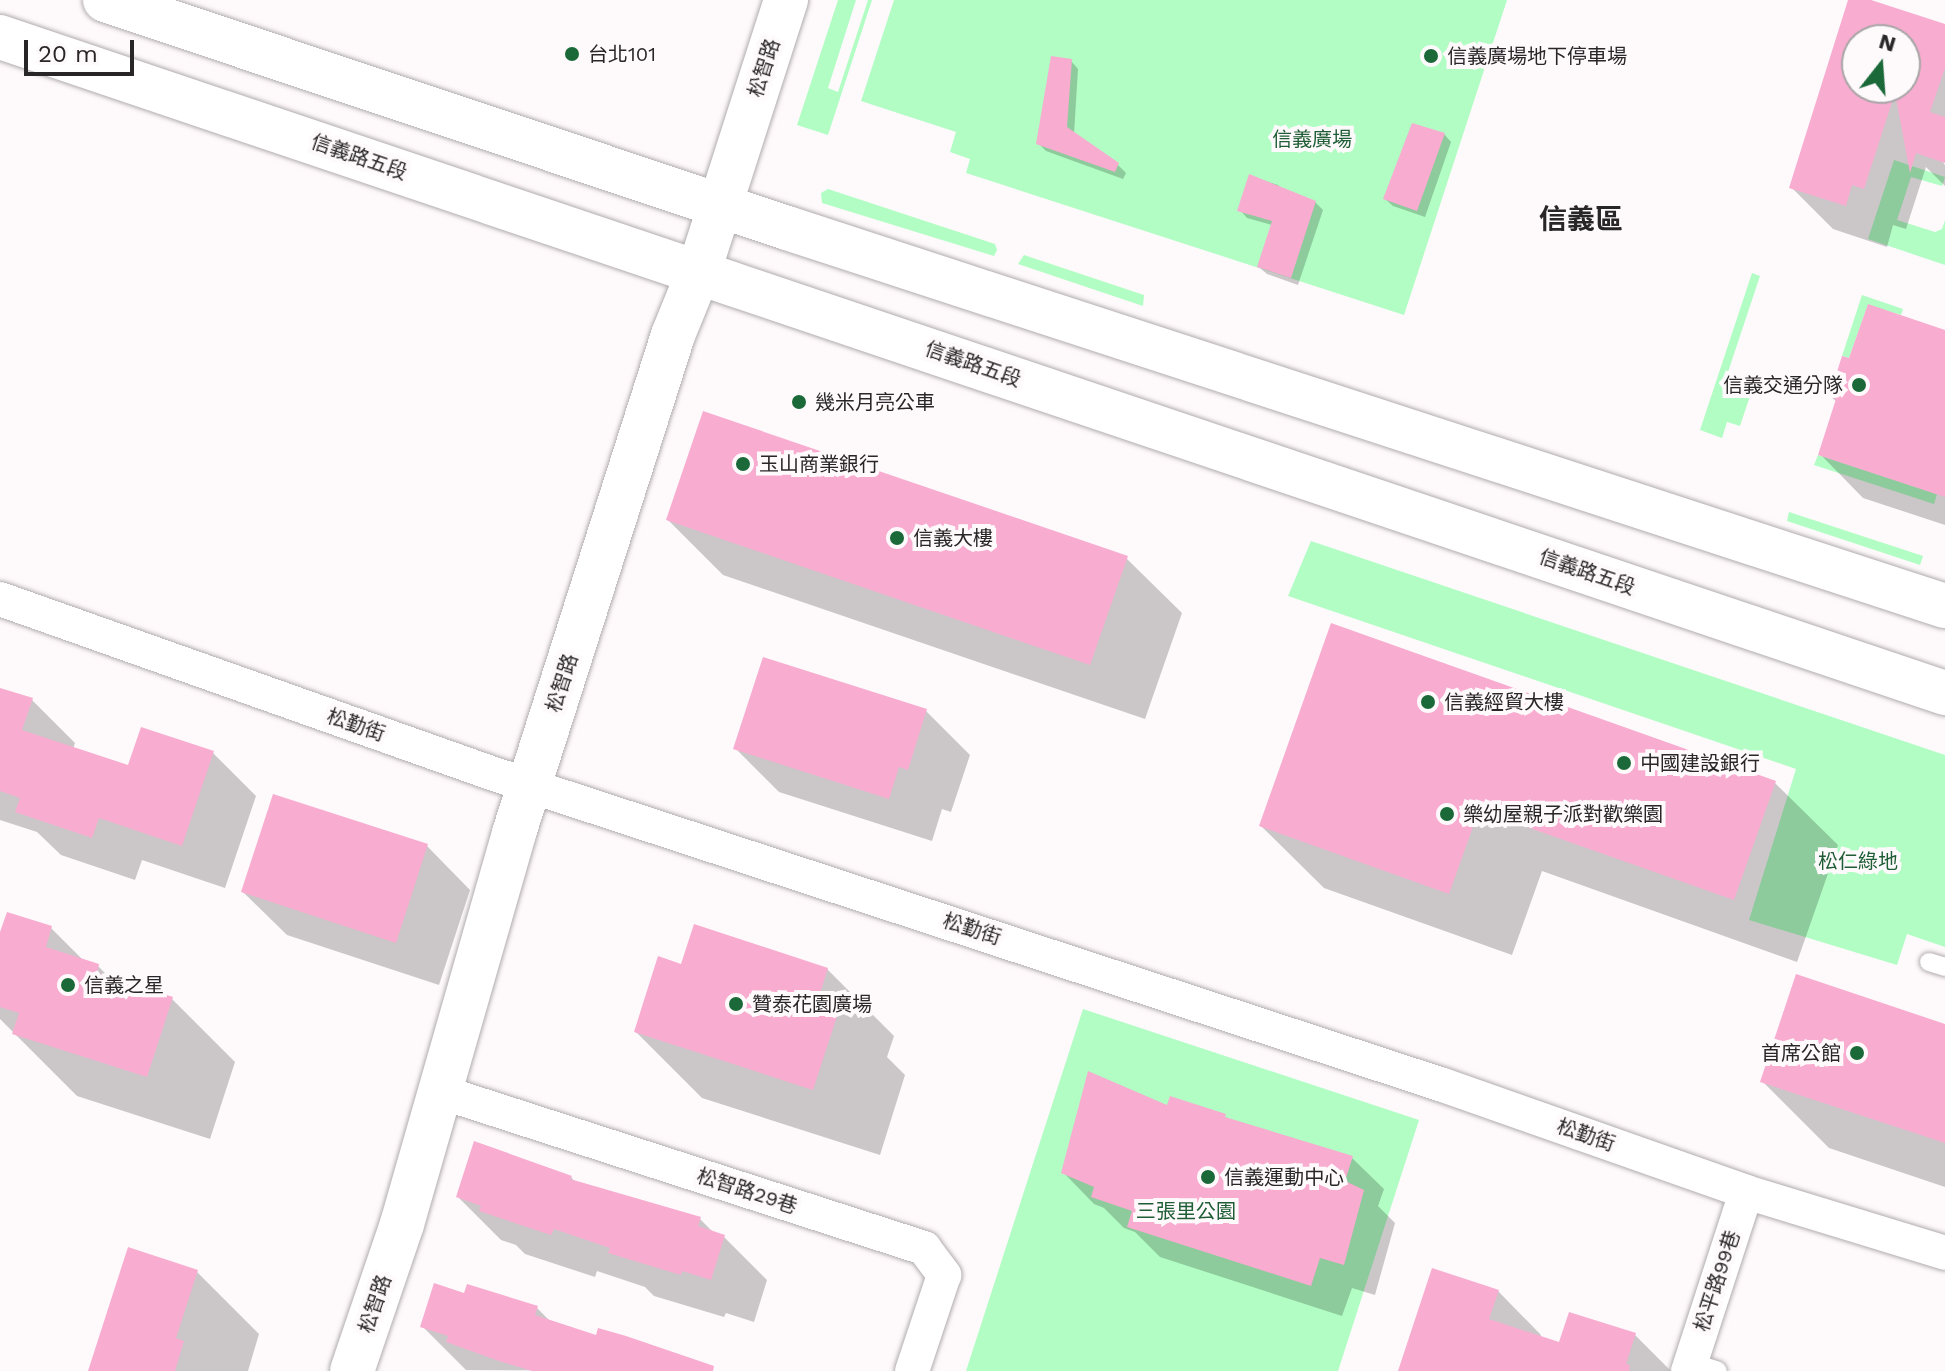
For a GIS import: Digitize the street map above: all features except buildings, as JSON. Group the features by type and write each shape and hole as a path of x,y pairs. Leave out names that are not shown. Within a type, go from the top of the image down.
{"main road":[{"path":"105,0 1945,606"},
{"name":"松智路","path":"352,1371 441,1092 529,785 673,335 699,271 786,0"},
{"name":"信義路五段","path":"0,37 1945,693"}],"street":[{"name":"松勤街","path":"0,599 529,785 1428,1080 1746,1192 1945,1253"},
{"name":"松智路29巷","path":"441,1092 924,1248 944,1275 912,1371"},
{"name":"松平路99巷","path":"1699,1368 1746,1192"}],"green space":[{"path":"838,0 856,0 828,88 838,92 868,0 872,0 828,135 797,125"},
{"name":"信義廣場","path":"894,0 1507,0 1404,315 966,173 970,159 950,152 956,132 861,101"},
{"path":"1894,160 1945,177 1942,186 1911,177 1897,220 1935,232 1942,229 1945,220 1945,265 1868,239"},
{"path":"828,189 995,244 997,250 994,256 822,203 821,193"},
{"path":"1024,255 1144,295 1143,306 1018,264"},
{"path":"1752,273 1760,276 1728,372 1755,381 1740,426 1727,422 1722,438 1700,430"},
{"path":"1862,295 1903,309 1901,315 1868,305 1849,358 1842,356"},
{"path":"1818,455 1937,494 1934,504 1814,465"},
{"path":"1789,512 1923,556 1920,565 1787,521"},
{"name":"松仁綠地","path":"1311,541 1945,755 1945,947 1907,934 1897,965 1749,920 1796,769 1288,596"},
{"name":"三張里公園","path":"1083,1009 1419,1120 1338,1371 966,1371"}],"place":[{"name":"台北101","path":"572,54"},
{"name":"信義廣場地下停車場","path":"1431,56"},
{"name":"信義交通分隊","path":"1859,385"},
{"name":"幾米月亮公車","path":"799,402"},
{"name":"玉山商業銀行","path":"743,464"},
{"name":"信義大樓","path":"897,538"},
{"name":"信義經貿大樓","path":"1428,702"},
{"name":"中國建設銀行","path":"1624,763"},
{"name":"樂幼屋親子派對歡樂園","path":"1447,814"},
{"name":"信義之星","path":"68,985"},
{"name":"贊泰花園廣場","path":"736,1004"},
{"name":"首席公館","path":"1857,1053"},
{"name":"信義運動中心","path":"1208,1177"}],"district":[{"name":"信義區","path":"1581,220"}]}
